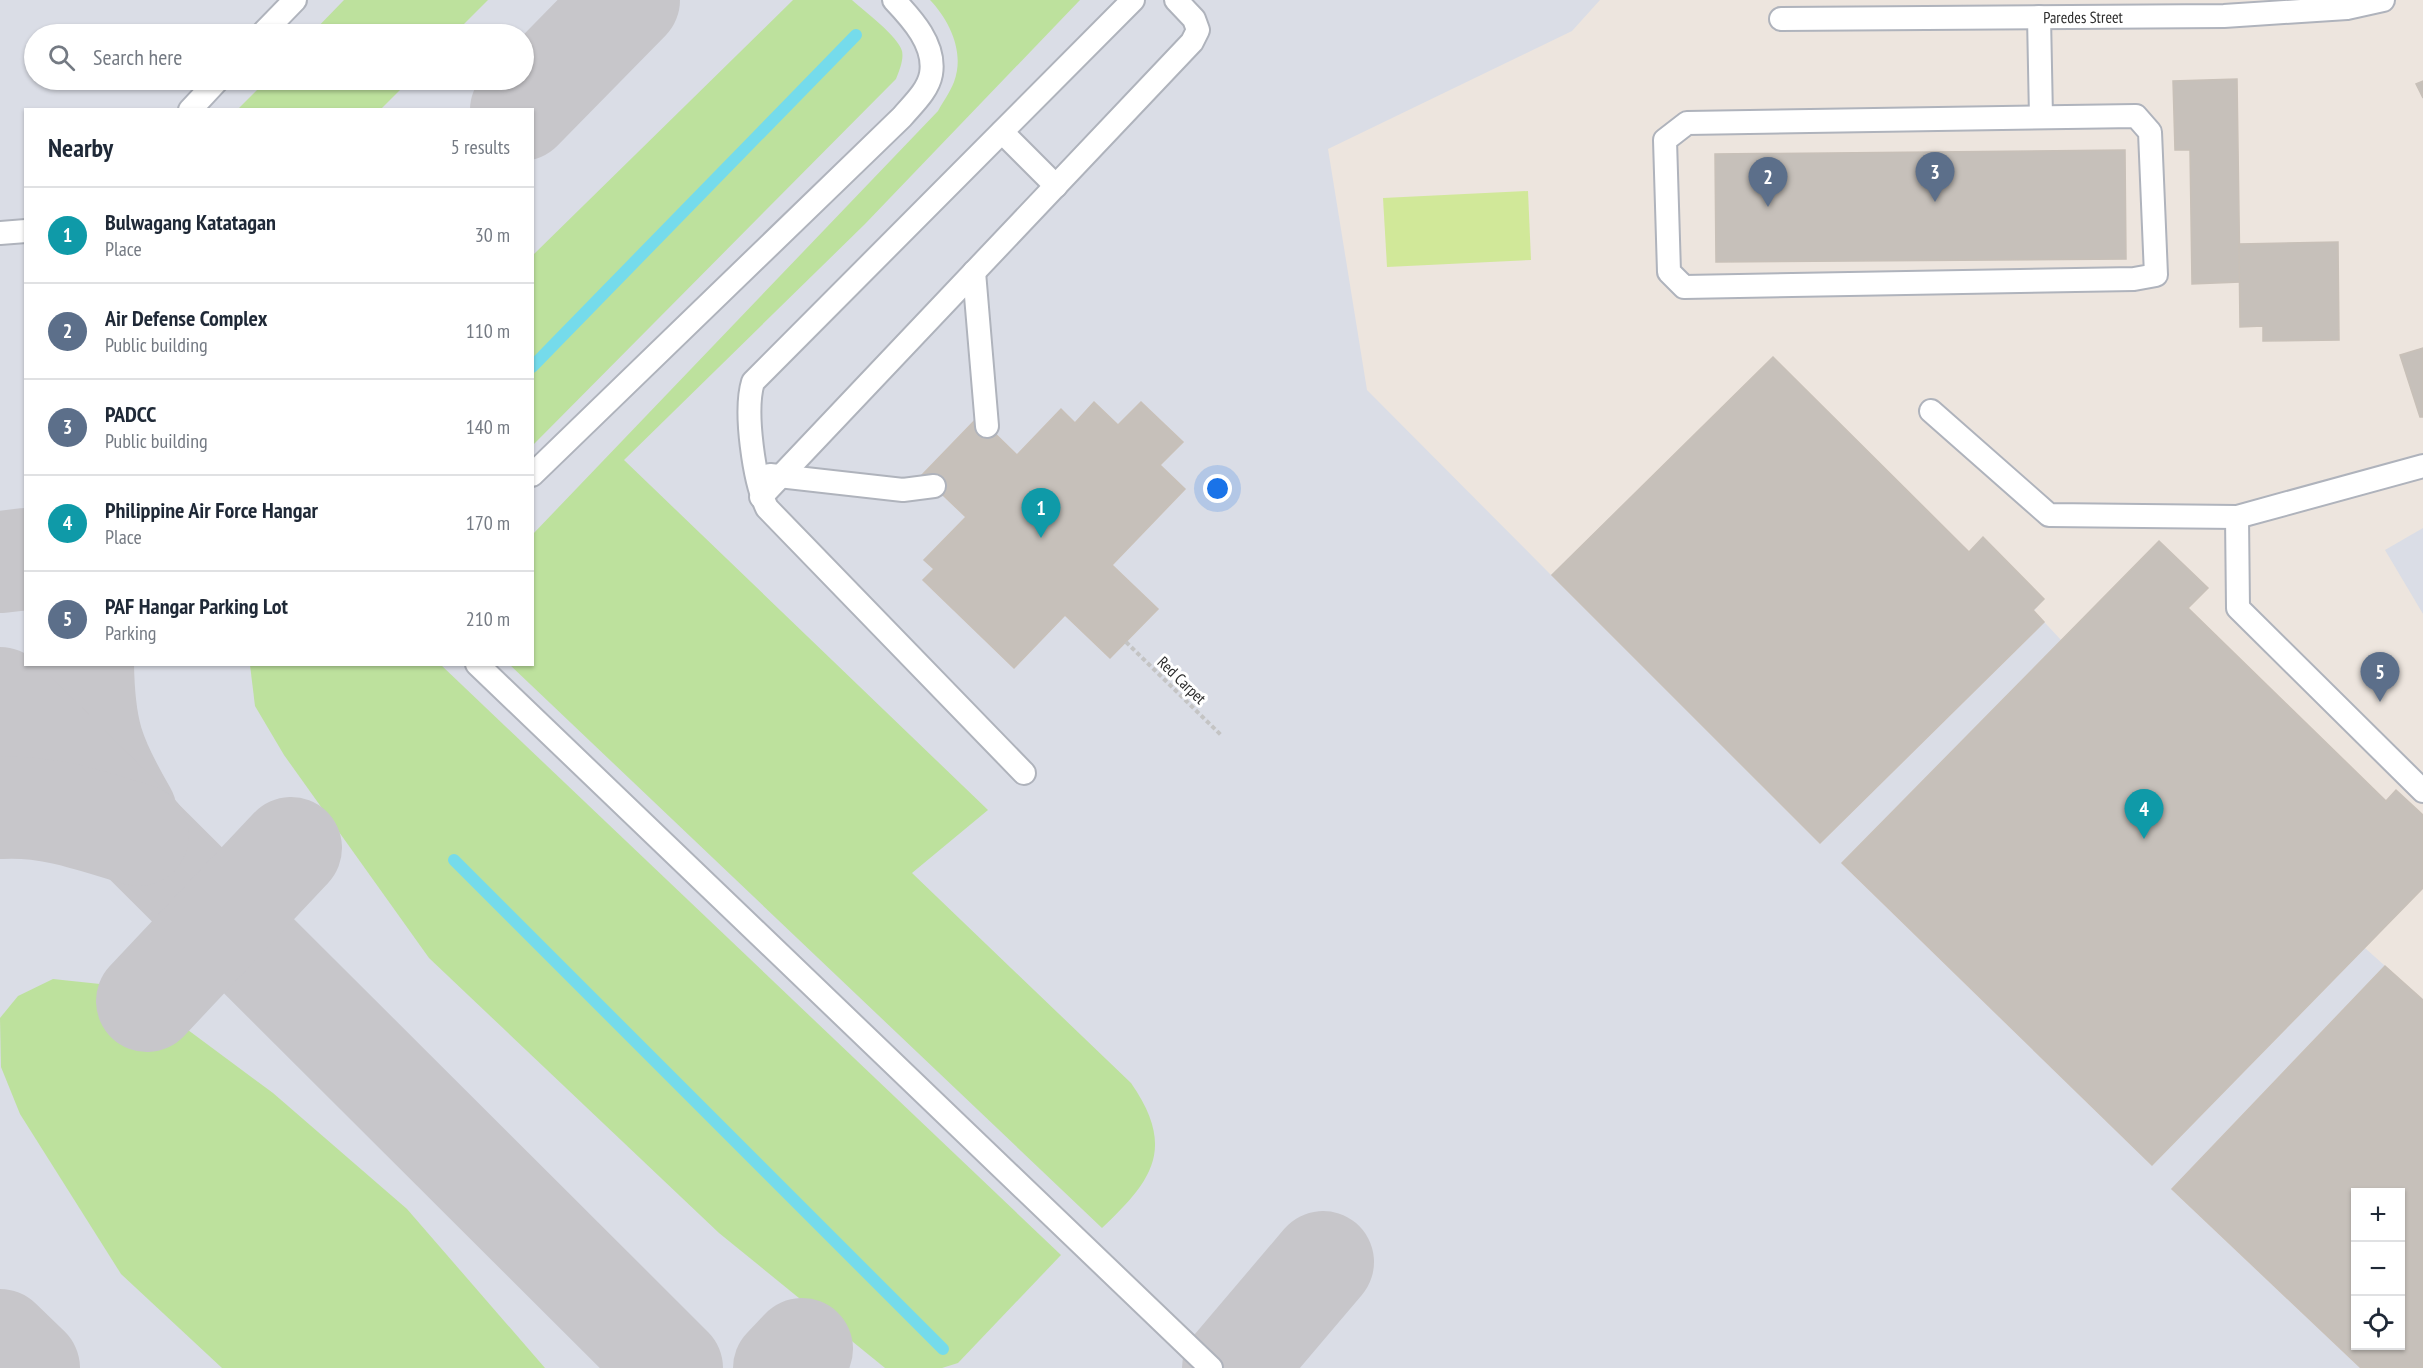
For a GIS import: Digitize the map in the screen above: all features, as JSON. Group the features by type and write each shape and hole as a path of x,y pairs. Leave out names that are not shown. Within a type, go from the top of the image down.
{"lane":[{"path":"272,24 295,0"},
{"path":"534,473 902,117 922,93 931,74 928,49 918,25 894,0"},
{"path":"1024,773 767,508 761,497 748,398 753,382 1133,0"},
{"path":"761,497 1192,42 1198,30 1194,19 1176,0"},
{"name":"Paredes Street","path":"1781,19 2224,16 2347,8 2383,0"},
{"path":"2039,17 2041,117"},
{"path":"191,108 208,90"},
{"path":"2136,116 2150,132 2156,275 2134,279 1684,287 1668,272 1665,140 1687,123 2041,117 2136,116"},
{"path":"1002,132 1056,186"},
{"path":"0,233 24,231"},
{"path":"974,272 987,426"},
{"path":"1931,411 2049,515 2237,517 2423,466"},
{"path":"754,449 763,469 771,476 903,490 934,486"},
{"path":"2237,517 2238,608 2423,791"},
{"path":"479,666 1211,1368"}],"path":[{"name":"Red Carpet","path":"1126,642 1221,735"}],"shaded area":[{"path":"0,0 1600,0 1572,31 1328,149 1367,390 1551,575 1773,357 1969,552 1983,537 2044,599 2034,611 2061,640 2159,541 2208,588 2188,608 2386,801 2396,790 2423,815 2423,888 2365,948 2423,1000 2423,1368 0,1368"},
{"path":"2423,528 2423,614 2385,550"}],"green space":[{"path":"344,0 488,0 464,24 321,24"},
{"path":"793,0 852,0 888,31 899,45 902,58 896,79 534,444 534,254"},
{"path":"930,0 1080,0 865,224 624,460 988,810 912,873 1131,1083 1145,1106 1153,1126 1155,1145 1152,1162 1134,1194 1102,1228 511,666 534,666 534,533 938,111 954,82 958,60 954,38"},
{"path":"257,90 400,90 382,108 239,108"},
{"path":"1528,191 1531,260 1387,267 1383,198"},
{"path":"250,666 442,666 1061,1255 958,1363 942,1368 885,1368 719,1233 429,958 284,755 255,706"},
{"path":"53,979 100,984 153,1004 273,1093 407,1209 545,1368 222,1368 121,1274 20,1114 1,1067 0,1018 18,996"}],"building":[{"path":"2237,79 2240,282 2192,284 2190,150 2175,150 2173,81"},
{"path":"2423,81 2423,98 2416,84"},
{"path":"2125,150 2126,259 1716,262 1715,154"},
{"path":"2338,242 2339,340 2263,341 2263,326 2240,327 2239,244"},
{"path":"2423,348 2423,417 2420,417 2400,355"},
{"path":"1773,357 1969,552 1983,537 2044,599 2033,610 2044,622 1820,843 1552,575"},
{"path":"1094,402 1118,425 1141,402 1183,442 1160,465 1185,489 1112,565 1158,609 1110,658 1065,615 1014,668 923,580 934,569 924,560 966,517 922,475 978,417 1017,455 1061,409 1075,423"},
{"path":"2159,541 2208,588 2188,608 2386,801 2396,790 2423,815 2423,888 2152,1165 1842,863"},
{"path":"2385,966 2423,1000 2423,1368 2361,1368 2172,1189"}],"waterway":[{"path":"534,365 856,35"},
{"path":"454,860 943,1349"}],"taxiway":[{"path":"523,108 629,0"},
{"path":"0,562 24,559"},
{"path":"83,666 88,726 92,742 126,813"},
{"path":"0,698 672,1368"},
{"path":"0,808 53,812 138,835"},
{"path":"147,1001 291,848"},
{"path":"1233,1368 1323,1262"},
{"path":"0,1340 29,1368"},
{"path":"784,1368 802,1349"}],"place":[{"name":"PADCC","path":"1935,202"},
{"name":"Air Defense Complex","path":"1768,207"},
{"name":"Bulwagang Katatagan","path":"1041,538"},
{"name":"PAF Hangar Parking Lot","path":"2380,702"},
{"name":"Philippine Air Force Hangar","path":"2144,839"}]}
